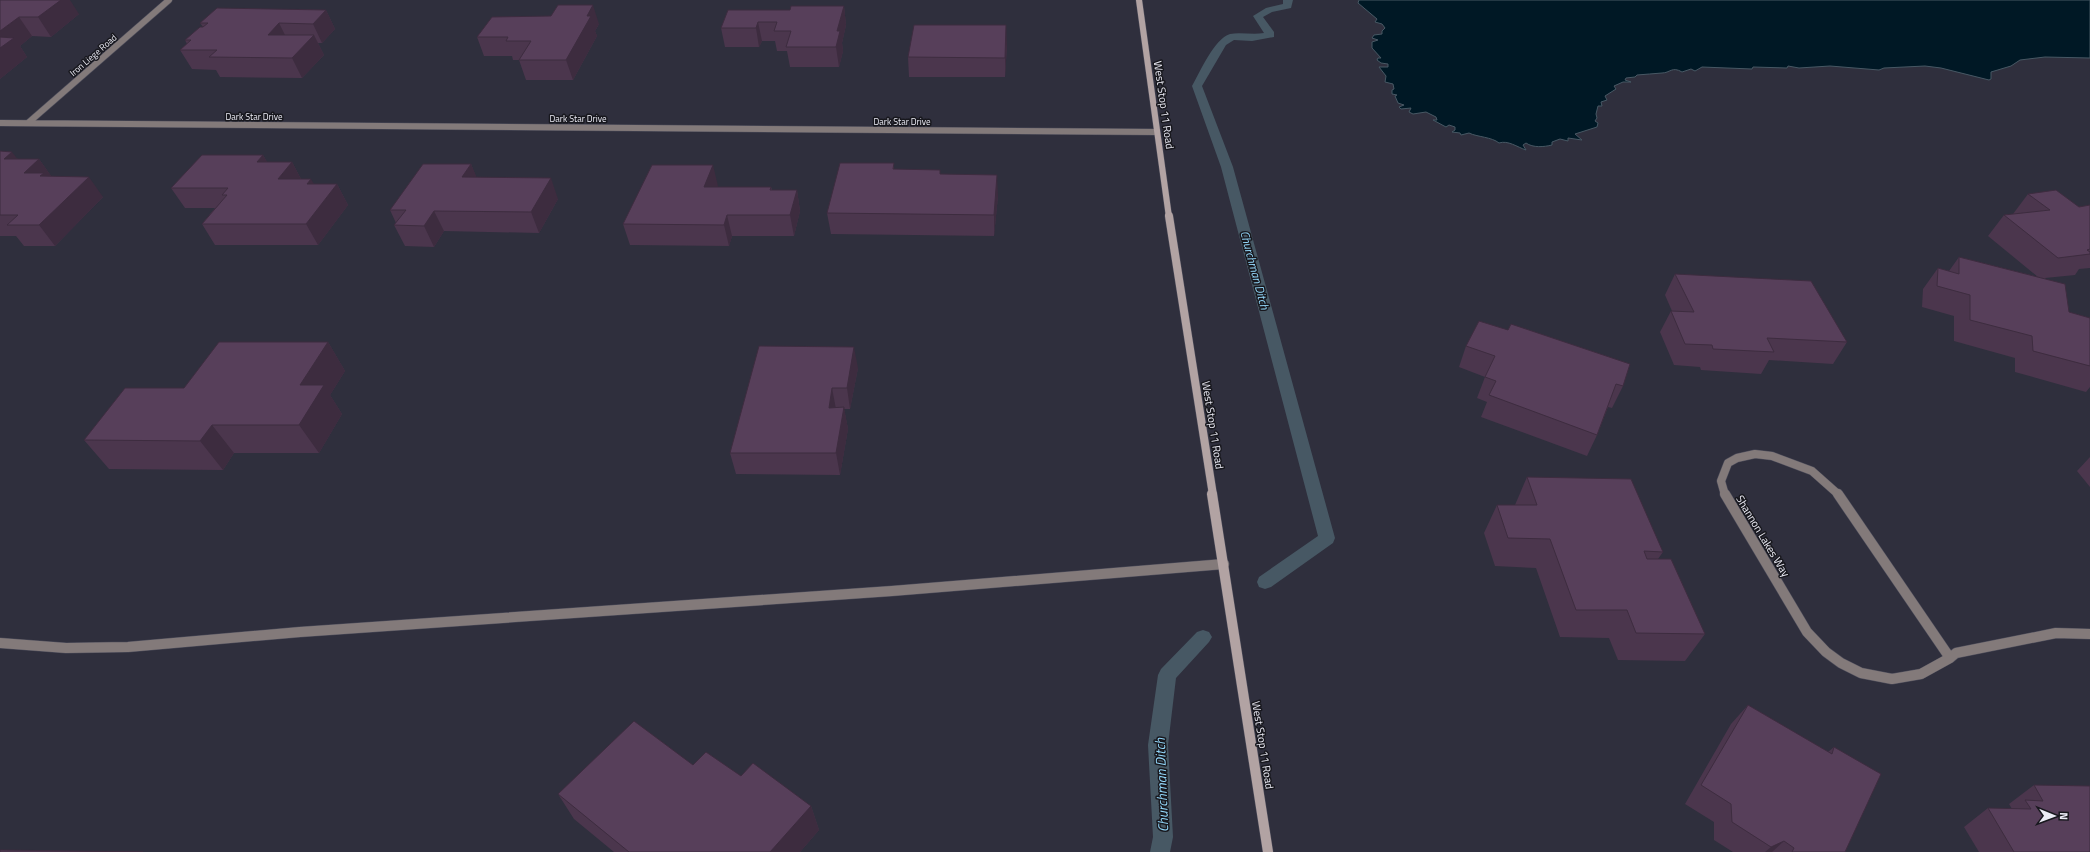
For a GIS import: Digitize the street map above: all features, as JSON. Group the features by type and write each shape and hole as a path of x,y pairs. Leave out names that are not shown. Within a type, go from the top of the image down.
{"main road":[{"name":"West Stop 11 Road","path":"1139,0 1156,132 1268,852"}],"street":[{"name":"Iron Liege Road","path":"28,123 169,0"},
{"name":"Dark Star Drive","path":"0,123 1156,132"},
{"name":"Shannon Lakes Way","path":"1950,658 1838,494 1812,471 1772,456 1744,456 1728,463 1721,481 1726,498 1807,632 1826,652 1841,663 1860,673 1892,679 1921,674 1950,658 1956,653 2056,633 2090,634"},
{"path":"0,643 66,648 128,647 308,631 892,591 1224,564"}],"water":[{"path":"1359,0 2090,0 2090,58 2045,57 2020,60 2011,66 1991,72 1991,79 1989,80 1941,68 1925,66 1884,68 1879,70 1830,66 1799,68 1788,66 1787,68 1753,67 1752,69 1702,67 1695,71 1691,69 1682,72 1679,70 1673,70 1665,73 1637,75 1635,77 1626,78 1625,80 1631,82 1623,82 1614,86 1616,89 1605,96 1607,100 1601,102 1602,106 1598,106 1596,114 1597,118 1595,121 1598,123 1597,127 1575,134 1582,140 1568,138 1568,141 1560,139 1552,142 1552,145 1542,147 1532,146 1526,143 1523,145 1526,150 1506,142 1499,143 1492,139 1469,133 1461,135 1460,133 1452,132 1455,130 1455,127 1449,125 1446,127 1433,120 1437,120 1436,117 1426,112 1413,114 1409,112 1411,108 1401,109 1399,107 1404,105 1398,103 1395,96 1397,95 1392,94 1392,90 1394,89 1393,84 1385,82 1386,76 1379,67 1388,67 1388,64 1381,63 1377,60 1378,58 1381,58 1372,48 1372,42 1378,40 1372,38 1374,35 1382,34 1382,31 1385,28 1382,24 1375,22 1377,19 1358,3"}],"building":[{"path":"0,0 61,0 38,17 19,17 0,31"},
{"path":"558,5 593,5 587,16 591,16 566,60 519,60 531,41 506,41 508,37 477,37 492,17 551,16"},
{"path":"791,6 844,6 837,31 840,31 836,47 786,47 791,31 774,31 777,22 758,22 756,28 721,28 728,10 790,10"},
{"path":"217,8 326,10 313,24 279,23 268,35 314,35 292,58 209,57 217,50 180,50 191,40 185,40 200,27 203,27 208,23 200,23"},
{"path":"914,25 1006,25 1005,58 908,57"},
{"path":"0,37 14,38 0,48"},
{"path":"0,151 12,152 4,159 39,159 24,173 44,173 40,176 89,177 39,225 7,225 18,215 0,215"},
{"path":"202,155 263,155 257,162 292,162 278,179 311,179 307,184 337,184 306,224 202,224 227,195 222,195 228,188 171,188"},
{"path":"840,163 894,163 893,169 940,170 940,174 997,175 994,215 827,213"},
{"path":"423,164 471,164 462,177 551,178 531,212 434,211 424,226 394,225 406,210 390,210"},
{"path":"652,165 713,165 704,187 771,187 770,190 797,190 790,215 727,215 724,225 623,224"},
{"path":"2056,190 2079,207 2090,205 2090,249 2087,250 2090,254 2058,258 2004,215 2050,210 2028,194"},
{"path":"1959,257 2065,284 2069,312 2090,318 2090,366 2033,351 2032,336 1970,320 1970,295 1937,286 1938,268 1959,274"},
{"path":"1675,274 1811,281 1847,342 1767,338 1774,352 1713,349 1712,345 1685,344 1671,311 1694,312"},
{"path":"1479,321 1508,330 1511,324 1630,364 1623,386 1616,384 1597,435 1489,395 1496,381 1485,377 1495,356 1466,346"},
{"path":"219,342 328,342 300,385 324,385 299,425 212,425 200,441 84,440 125,388 184,388"},
{"path":"759,346 854,347 847,388 832,388 829,408 844,407 836,453 730,453"},
{"path":"1527,477 1631,479 1663,552 1644,551 1647,559 1671,559 1705,634 1636,633 1627,610 1576,610 1550,539 1508,538 1497,505 1537,505"},
{"path":"1748,705 1832,754 1834,747 1881,774 1845,852 1792,852 1794,848 1784,841 1771,847 1732,822 1731,804 1701,785"},
{"path":"634,721 693,765 706,752 741,776 753,763 811,806 770,852 629,852 558,794"},
{"path":"2034,785 2090,786 2090,852 2014,852 1988,808 2031,809 2025,800 2043,801"},
{"path":"0,850 143,852 0,852"}],"waterway":[{"name":"Churchman Ditch","path":"1265,582 1327,538 1227,167 1197,86 1222,43 1232,37 1252,38 1270,35 1258,16 1269,10 1288,6 1288,0"},
{"name":"Churchman Ditch","path":"1160,852 1163,837 1158,745 1167,675 1203,637"}]}
